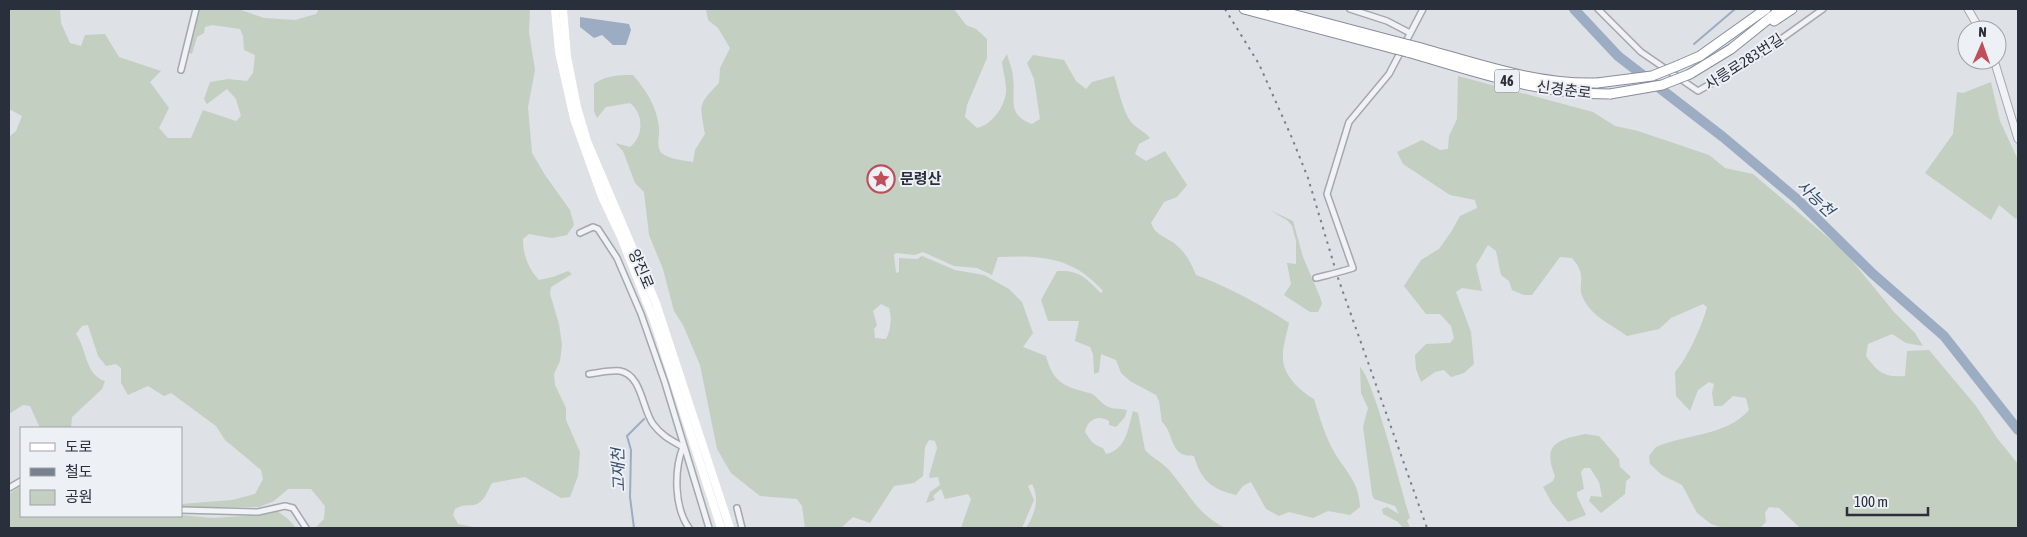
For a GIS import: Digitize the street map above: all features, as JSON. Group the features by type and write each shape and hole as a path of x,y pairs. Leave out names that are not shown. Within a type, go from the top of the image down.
{"highway":[{"name":"신경춘로","path":"1244,9 1273,13 1524,76 1554,82 1597,83 1652,76 1700,56 1762,10"},
{"name":"신경춘로","path":"1409,48 1545,90 1576,94 1610,94 1662,85 1690,74 1717,58 1781,9"},
{"path":"1750,33 1766,26 1792,9"}],"main road":[{"name":"양진로","path":"555,9 559,52 574,118 602,197 624,245 654,321 721,528"},
{"name":"양진로","path":"563,9 567,57 577,107 587,141 656,303 730,528"}],"street":[{"path":"181,70 196,9"},
{"path":"1350,9 1387,21 1410,33"},
{"path":"1316,278 1353,268 1327,194 1349,122 1389,74 1423,9"},
{"name":"사릉로283번길","path":"1598,9 1641,52 1698,91 1749,62 1823,9"},
{"path":"1968,9 1974,20"},
{"path":"1997,70 2018,139"},
{"path":"580,233 594,227 598,229 617,258 641,314 658,363 709,528"},
{"path":"589,374 620,371 631,377 654,424 666,438 684,447"},
{"path":"684,447 678,461 676,479 682,511 689,528"},
{"path":"9,488 20,482"},
{"path":"182,510 258,512 285,506 293,508 306,528"},
{"path":"737,508 742,528"}],"green space":[{"path":"9,9 60,9 61,23 70,43 81,46 85,35 105,34 119,57 161,71 150,82 169,108 159,128 168,138 191,138 203,110 236,121 241,116 236,99 227,89 207,104 204,99 210,82 228,79 247,81 253,73 255,55 244,50 243,36 240,29 212,25 205,27 204,33 197,37 192,54 183,50 194,9 238,9 264,18 295,20 316,14 319,9 530,9 529,32 535,70 528,107 532,153 570,210 574,225 567,235 552,238 529,234 523,239 527,261 539,280 568,271 572,274 551,287 550,294 559,324 562,345 560,361 554,374 555,385 566,408 566,420 580,452 578,476 570,497 561,498 525,477 492,483 480,502 474,505 458,507 453,515 458,524 479,528 315,528 324,519 325,506 311,489 288,489 274,501 259,507 182,507 182,504 232,500 255,494 263,479 261,470 225,440 216,426 171,393 164,396 148,386 128,395 121,383 121,368 116,364 106,366 98,356 88,325 82,326 76,334 90,367 98,378 105,381 102,389 72,417 71,427 40,427 30,406 23,405 9,414 9,137 16,131 22,116 9,109"},
{"path":"706,9 954,9 966,25 976,29 987,39 987,58 967,105 965,117 977,128 992,120 1003,104 1006,89 1002,62 1007,54 1013,75 1015,111 1018,116 1032,124 1040,119 1034,79 1027,63 1033,55 1064,60 1076,81 1086,89 1092,82 1114,76 1128,117 1133,124 1150,138 1139,144 1135,154 1146,161 1165,151 1187,185 1177,197 1164,202 1151,223 1153,227 1182,251 1196,275 1244,296 1289,323 1283,354 1286,371 1298,387 1314,399 1330,444 1356,488 1360,507 1350,515 1328,511 1313,518 1289,512 1279,516 1266,509 1251,482 1243,486 1236,495 1220,490 1208,482 1200,471 1194,456 1180,453 1174,445 1168,430 1162,422 1159,401 1156,395 1130,381 1121,373 1116,360 1101,354 1099,372 1094,374 1093,354 1090,347 1075,341 1079,321 1048,321 1041,300 1057,271 1072,272 1082,276 1101,293 1103,291 1080,271 1056,260 1029,257 998,257 992,275 977,268 954,266 923,252 915,255 896,253 894,255 896,273 899,272 899,258 917,259 922,256 955,270 984,275 1009,289 1022,302 1033,333 1023,347 1046,356 1056,378 1067,386 1092,394 1107,407 1127,410 1125,417 1116,427 1109,425 1109,421 1101,418 1091,421 1085,432 1092,442 1103,448 1106,454 1118,448 1126,437 1133,411 1138,413 1145,450 1169,470 1207,516 1225,528 1026,528 1032,517 1036,500 1032,484 1028,486 1034,500 1022,528 961,528 971,499 968,494 945,499 941,489 933,496 935,500 926,503 930,492 940,485 938,477 930,478 929,476 937,448 935,441 929,440 925,447 923,476 914,483 894,486 870,523 853,517 841,528 805,528 802,506 797,499 760,496 731,473 717,449 700,365 683,325 674,311 663,269 649,235 644,192 635,183 623,151 615,143 630,147 635,142 641,125 638,113 630,103 606,107 597,118 594,111 594,84 608,77 633,75 646,93 656,113 659,128 658,145 661,152 678,160 693,162 695,150 705,134 701,111 702,106 707,96 719,83 720,68 730,48 718,28 708,20","holes":["881,304 889,308 891,316 888,335 886,339 875,338 874,329 877,325 873,311"]},
{"path":"1458,76 1593,112 1615,126 1638,131 1709,155 1725,168 1753,174 1845,252 1894,312 1915,333 1923,346 1906,343 1892,334 1868,344 1866,356 1874,366 1887,375 1905,376 1907,351 1929,350 1976,406 1997,438 2018,464 2018,528 1800,528 1779,508 1769,507 1765,513 1766,522 1760,528 1724,528 1711,524 1697,513 1682,485 1662,475 1650,464 1649,456 1656,447 1718,430 1729,425 1740,419 1749,410 1746,398 1733,396 1722,406 1714,406 1712,393 1714,384 1709,382 1698,390 1690,411 1676,396 1675,372 1685,359 1694,341 1707,307 1703,304 1671,318 1659,329 1627,336 1602,320 1587,305 1581,293 1580,270 1572,258 1560,257 1532,295 1524,295 1512,290 1509,281 1501,275 1496,251 1488,245 1476,265 1482,291 1462,288 1456,292 1471,332 1474,364 1464,373 1451,377 1444,370 1435,372 1421,382 1416,369 1415,355 1426,344 1450,343 1454,338 1451,326 1440,314 1426,314 1404,286 1421,260 1439,249 1460,216 1477,208 1475,200 1450,195 1403,164 1397,152 1422,140 1440,150 1448,149 1449,136 1457,119"},
{"path":"1991,82 2000,121 2018,160 2018,216 2016,219 1999,205 1991,220 1925,173 1953,134 1957,92 1963,93"},
{"path":"1270,210 1293,221 1303,257 1322,304 1318,312 1310,312 1284,295 1291,284 1287,263 1296,264 1296,241 1292,226 1288,221"},
{"path":"1360,367 1366,376 1380,414 1410,518 1407,520 1410,528 1403,528 1398,522 1383,514 1382,509 1387,507 1399,514 1395,506 1374,499 1372,494 1363,427 1368,408 1361,393"},
{"path":"1585,434 1599,436 1619,459 1620,467 1631,477 1626,481 1625,494 1601,513 1589,501 1591,496 1602,497 1599,482 1590,468 1584,468 1581,472 1584,489 1577,492 1577,496 1586,515 1568,522 1552,503 1543,487 1553,481 1555,476 1551,465 1551,450 1560,441"},
{"path":"20,487 20,517 182,517 182,515 212,518 258,515 277,511 296,528 9,528 9,494"}],"water":[{"path":"580,17 629,24 631,30 626,45 613,45 602,35 594,38 580,27"}],"waterway":[{"name":"사능천","path":"1574,9 1618,56 1723,137 1798,200 1873,274 1944,336 2018,430"},
{"path":"1694,44 1735,9"},
{"name":"고재천","path":"634,528 630,497 631,450 627,436 644,419"}],"railway":[{"path":"1225,9 1259,64 1308,178 1338,278 1427,528"}],"place":[{"name":"문령산","path":"881,179"}]}
